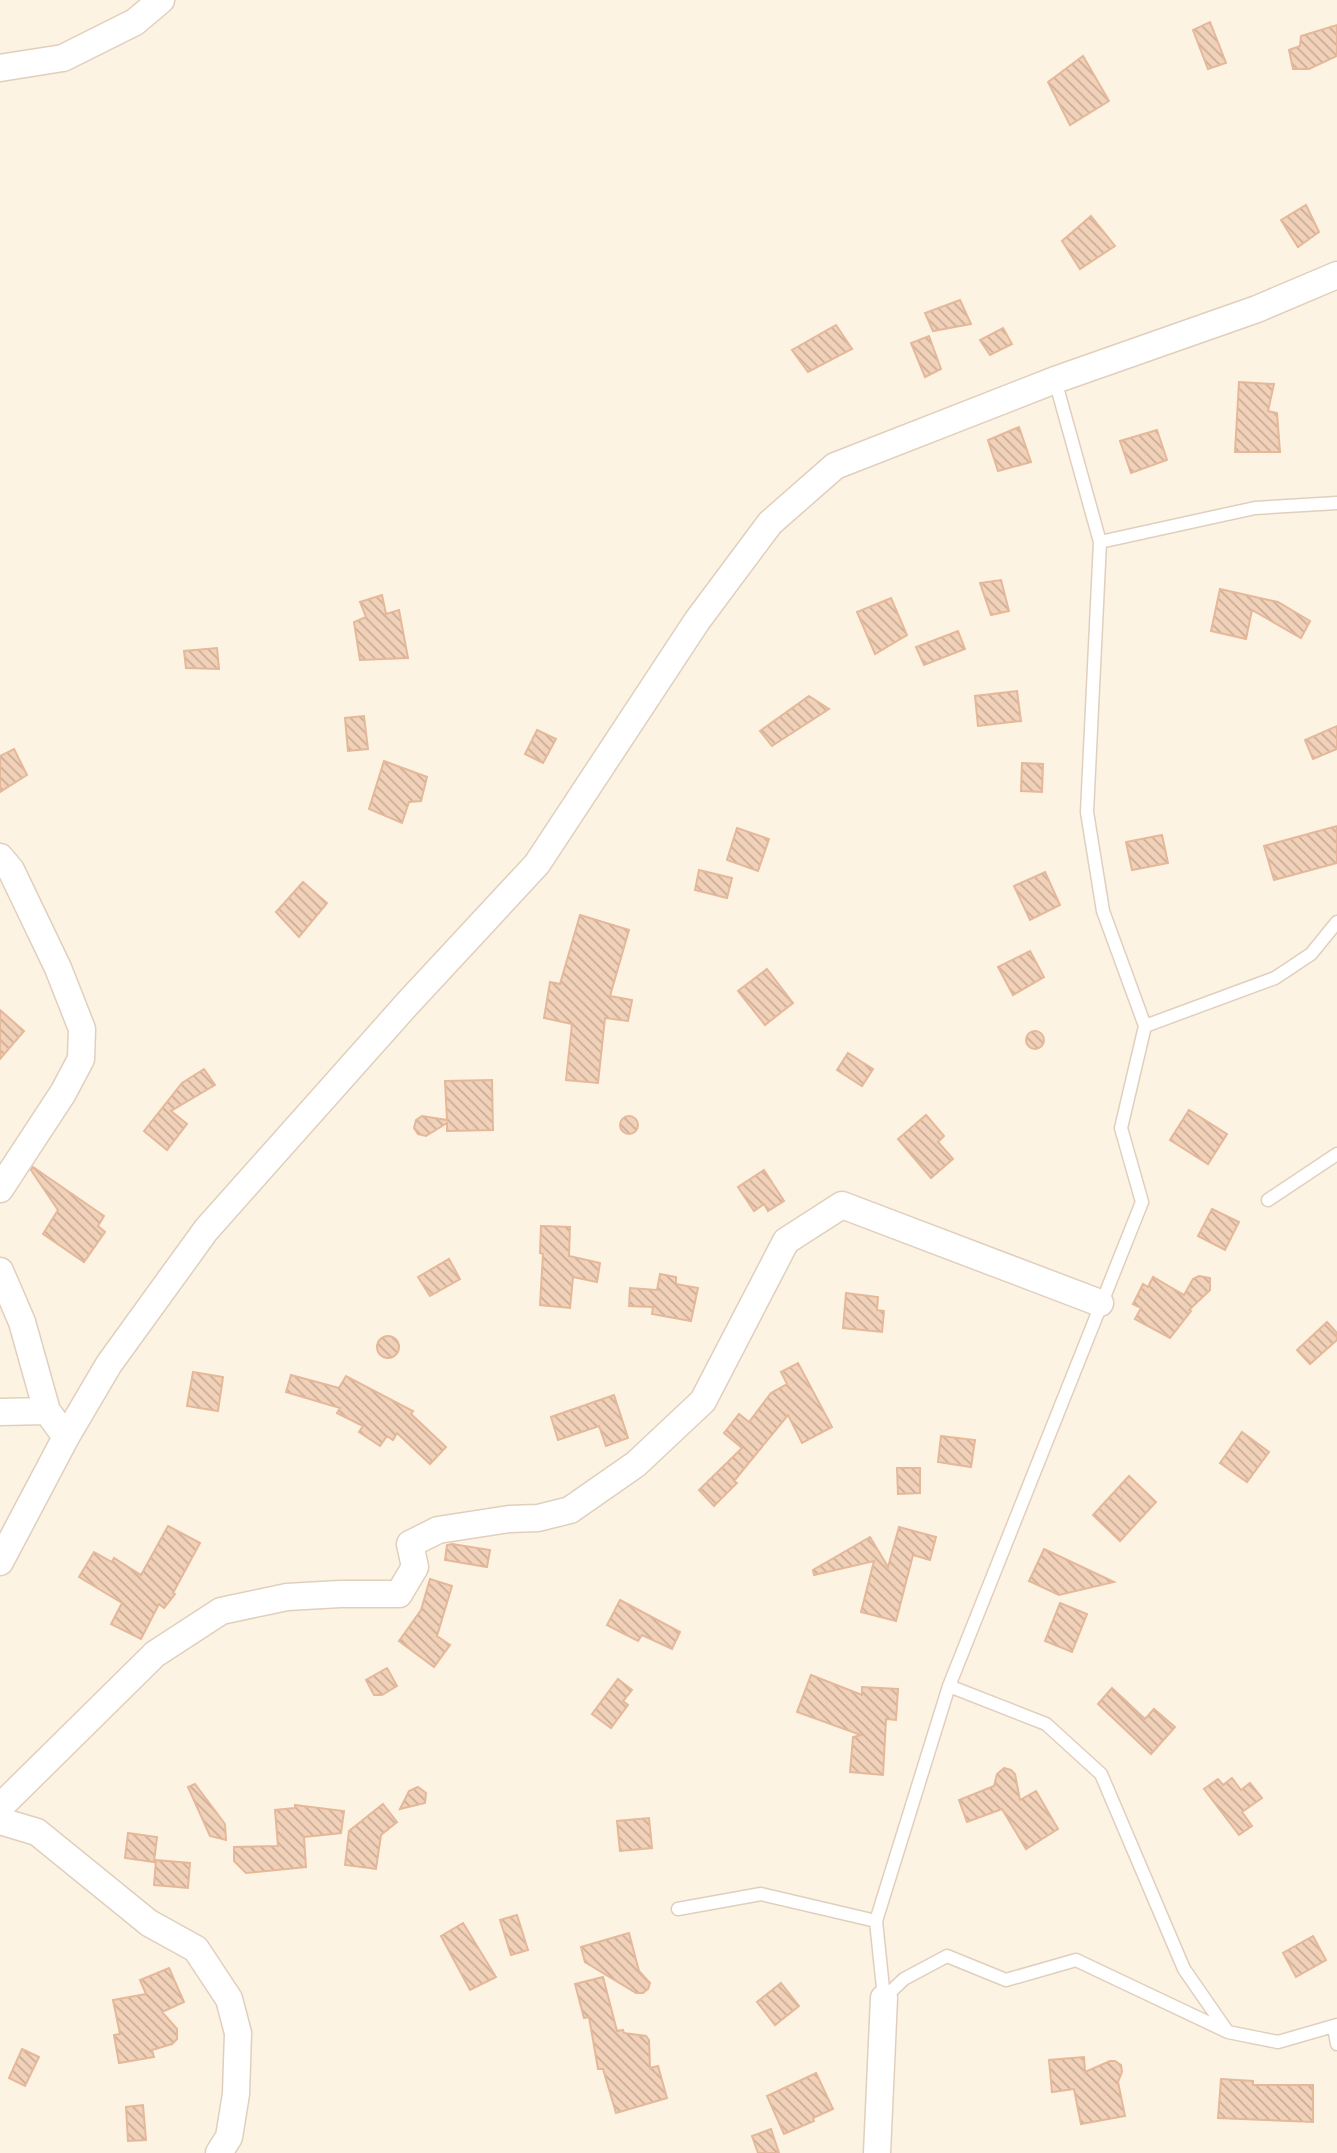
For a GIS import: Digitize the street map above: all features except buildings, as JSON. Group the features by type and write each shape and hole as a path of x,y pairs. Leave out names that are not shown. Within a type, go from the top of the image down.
{"street":[{"path":"0,68 63,58 135,22 161,0"},
{"path":"0,1562 66,1437 109,1364 206,1230 408,1003 537,864 697,621 770,523 835,466 1055,380 1257,309 1337,275"},
{"path":"0,857 11,870 58,968 82,1029 81,1059 64,1093 0,1189"},
{"path":"0,1807 155,1654 221,1611 287,1597 399,1594 415,1567 410,1544 416,1540 438,1530 509,1519 538,1518 570,1510 636,1464 703,1401 786,1241 842,1205 1100,1304"},
{"path":"0,1271 22,1322 47,1411 66,1437"},
{"path":"0,1412 47,1411"},
{"path":"0,1821 37,1832 149,1923 196,1949 229,1999 238,2033 238,2068 229,2137 219,2153"},
{"path":"877,2153 884,1998"}],"lane":[{"path":"884,1998 876,1921 949,1686 1142,1202 1121,1128 1145,1026 1103,911 1087,812 1100,542 1055,380"},
{"path":"1100,542 1255,508 1337,503"},
{"path":"1145,1026 1275,978 1311,954 1337,922"},
{"path":"1268,1200 1337,1154"},
{"path":"949,1686 1046,1724 1101,1774 1184,1969 1228,2032"},
{"path":"678,1909 761,1894 876,1921"},
{"path":"884,1998 904,1979 947,1956 1006,1980 1076,1960 1228,2032 1278,2042 1336,2026 1337,2044"}]}
